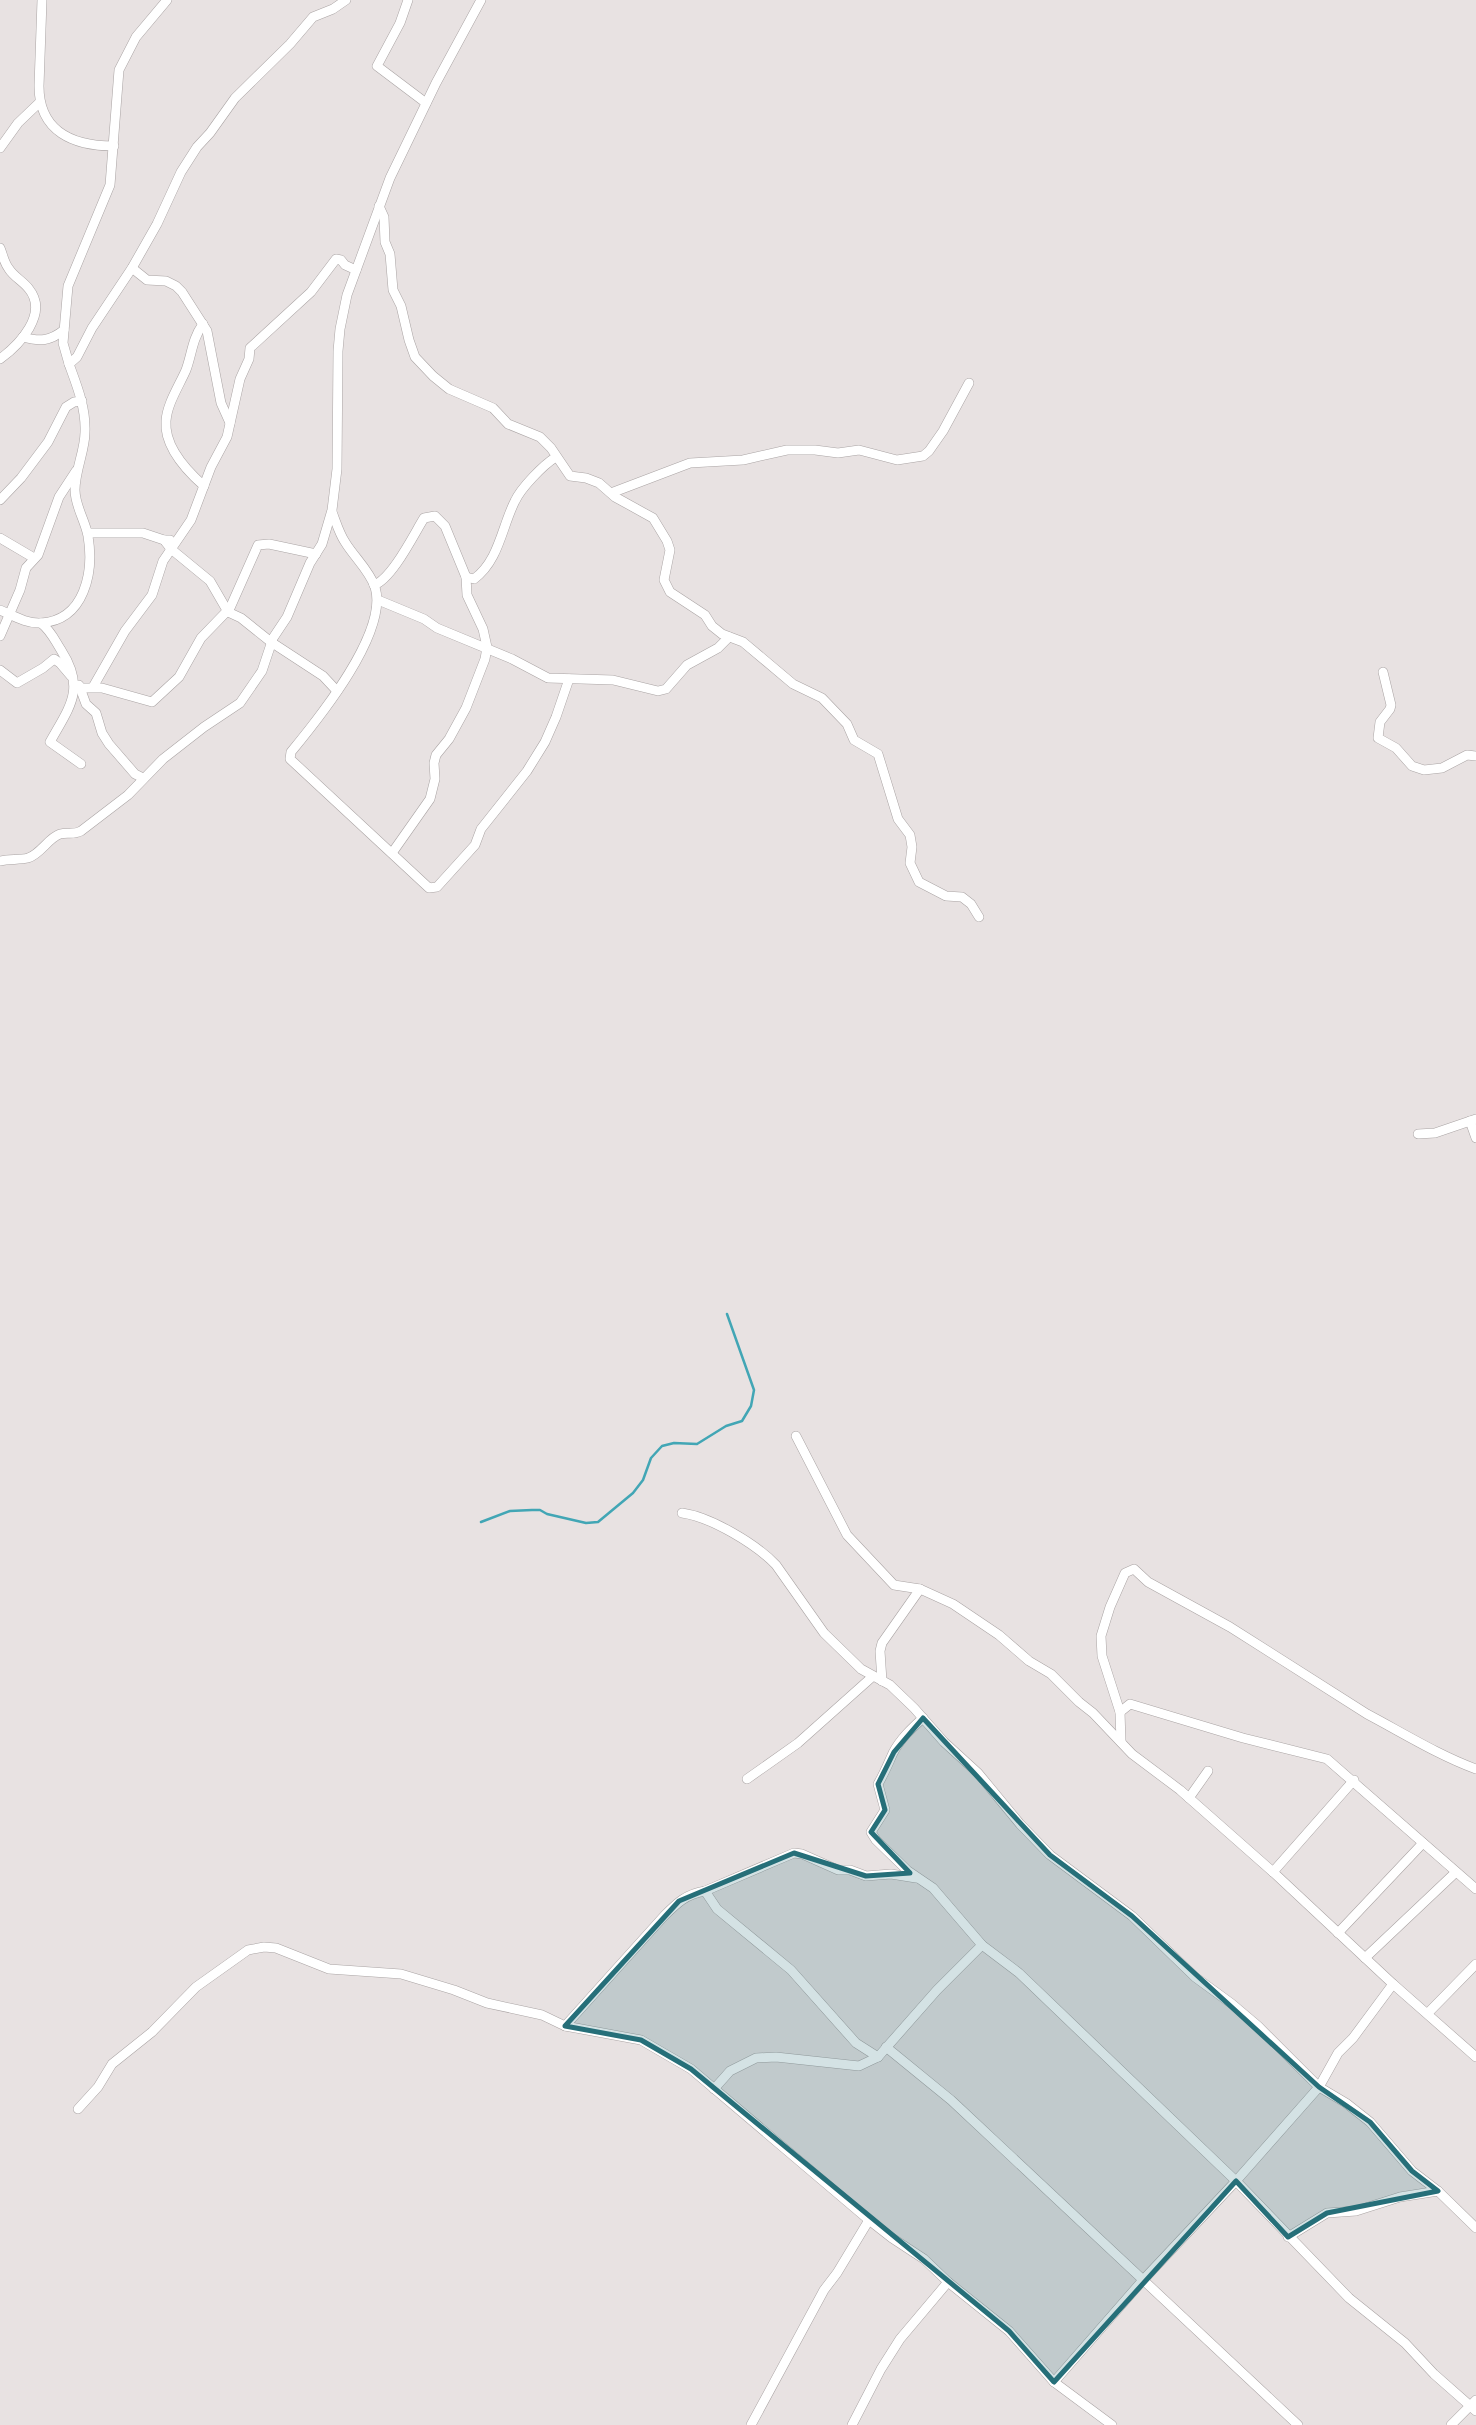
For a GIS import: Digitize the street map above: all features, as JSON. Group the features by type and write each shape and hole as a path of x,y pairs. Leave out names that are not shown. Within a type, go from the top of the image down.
{"street":[{"path":"43,0 40,102 49,123 59,134 97,146 114,146"},
{"path":"41,623 54,620 77,604 85,589 89,565 88,533 76,502 74,486 86,433 82,401 63,343 68,286 110,185 119,70 136,37 167,0"},
{"path":"69,364 77,357 92,328 132,268 187,162 235,98 290,44 313,17 333,9 345,0"},
{"path":"408,0 400,23 377,66 426,103"},
{"path":"0,860 25,859 34,855 56,836 78,834 128,795 163,759 240,703 262,671 271,642 287,617 324,539 332,510 337,469 340,329 347,295 379,206 426,103 481,0"},
{"path":"0,148 18,122 40,102"},
{"path":"379,206 384,217 393,290 401,306 408,340 415,357 449,389 493,408 505,422 515,428 537,435 551,448 570,476 591,479 653,518 667,541 670,557 664,576 666,588 677,598 697,608 715,629 743,642 793,684 822,698 847,724 854,740 878,754 898,819 911,839 910,863 919,882 946,896 962,897 971,904 979,917"},
{"path":"0,248 7,266 28,287 34,298 35,316 17,345 0,359"},
{"path":"93,687 125,631 152,595 163,561 191,520 211,467 227,437 250,348 311,292 336,259 356,270"},
{"path":"132,268 147,280 166,281 176,286 203,324 209,338 221,403 230,422"},
{"path":"203,324 195,335 187,366 166,422 167,432 181,463 204,486"},
{"path":"23,337 33,340 52,339 64,330"},
{"path":"611,493 690,463 743,460 787,450 838,453 859,450 897,460 923,456 943,431 970,383"},
{"path":"0,500 21,478 48,442 66,407 82,401"},
{"path":"466,577 474,579 482,573 500,542 516,498 542,466 556,457"},
{"path":"0,636 20,590 26,568 39,552 60,497 77,470"},
{"path":"332,510 346,543 374,585 378,600 369,637 337,691 291,752 290,759 429,888 437,887 475,845 481,829 527,771 545,742 569,680"},
{"path":"374,585 384,580 424,517 431,515 438,518 466,577 467,595 483,629 486,647 481,673 466,708 449,739 436,755 435,779 430,799 392,853"},
{"path":"88,533 143,533 164,540 178,539"},
{"path":"0,538 34,558"},
{"path":"164,540 210,581 228,612 241,618 271,642 323,676 337,691"},
{"path":"78,688 93,687 152,702 179,677 201,638 228,612 258,545 269,544 316,554"},
{"path":"378,600 486,647 548,678 613,680 663,692 687,665 718,648 729,637"},
{"path":"0,610 41,623 50,630 72,668 78,688 62,724 50,742 80,764"},
{"path":"50,630 54,620"},
{"path":"0,670 17,682 54,659 60,663 70,674 86,704 96,713 102,733 109,744 135,774 143,778"},
{"path":"1382,672 1391,705 1378,727 1378,738 1383,743 1396,748 1415,768 1424,770 1443,768 1467,755 1476,756"},
{"path":"1418,1134 1435,1133 1473,1120 1476,1138"},
{"path":"796,1436 847,1535 894,1585 920,1589 953,1604 1058,1680 1142,1763 1189,1798 1476,2057"},
{"path":"682,1513 693,1515 735,1535 767,1556 824,1633 861,1669 890,1685 944,1742 978,1773 1020,1825 1050,1855 1132,1916 1203,1985 1233,2004 1258,2026 1319,2087 1370,2122 1412,2171 1438,2191 1476,2228"},
{"path":"1121,1742 1120,1712 1102,1656 1101,1636 1125,1573 1134,1569 1149,1582 1230,1627 1367,1714 1389,1724 1410,1739 1476,1769"},
{"path":"882,1681 880,1651 883,1643 920,1589"},
{"path":"747,1779 798,1743 872,1677"},
{"path":"1120,1712 1130,1704 1242,1738 1328,1759 1476,1889"},
{"path":"923,1718 909,1731 894,1752 878,1784 885,1810 872,1832 884,1847 933,1888 982,1945 1018,1973 1236,2181 1349,2298 1405,2343 1434,2374 1474,2406 1451,2425"},
{"path":"1189,1798 1208,1771"},
{"path":"1273,1872 1353,1780"},
{"path":"1338,1933 1423,1843"},
{"path":"565,2026 679,1901 691,1894 705,1891 794,1853 838,1870 850,1870 866,1876 891,1874 918,1878"},
{"path":"1365,1958 1456,1872"},
{"path":"705,1891 717,1909 791,1970 856,2043 878,2057"},
{"path":"714,2089 730,2071 756,2058 776,2057 859,2066 878,2057 982,1945"},
{"path":"78,2109 98,2087 112,2064 152,2032 196,1987 248,1950 264,1947 284,1951 329,1969 401,1974 454,1990 475,2000 542,2015 565,2026 641,2040 691,2069 891,2238 924,2259 948,2282 1009,2330 1054,2382 1112,2425"},
{"path":"1428,2013 1476,1964"},
{"path":"1054,2382 1319,2087 1338,2053 1353,2038 1393,1984"},
{"path":"886,2047 961,2109 1298,2425"},
{"path":"1288,2237 1327,2213 1356,2211 1400,2197 1438,2191"},
{"path":"751,2425 824,2290 869,2220"},
{"path":"852,2425 900,2339 948,2282"}],"highlighted area":[{"path":"923,1718 1050,1855 1132,1916 1319,2087 1370,2122 1412,2171 1438,2191 1327,2213 1288,2237 1236,2181 1054,2382 1009,2331 691,2069 641,2040 565,2026 679,1901 794,1853 866,1876 910,1873 871,1832 885,1810 878,1784 894,1752"}],"waterway":[{"path":"481,1522 510,1511 532,1510 586,1523 598,1522 633,1493 643,1480 651,1458 662,1446 674,1443 697,1444 726,1426 742,1421 751,1406 754,1390 727,1314"}]}
